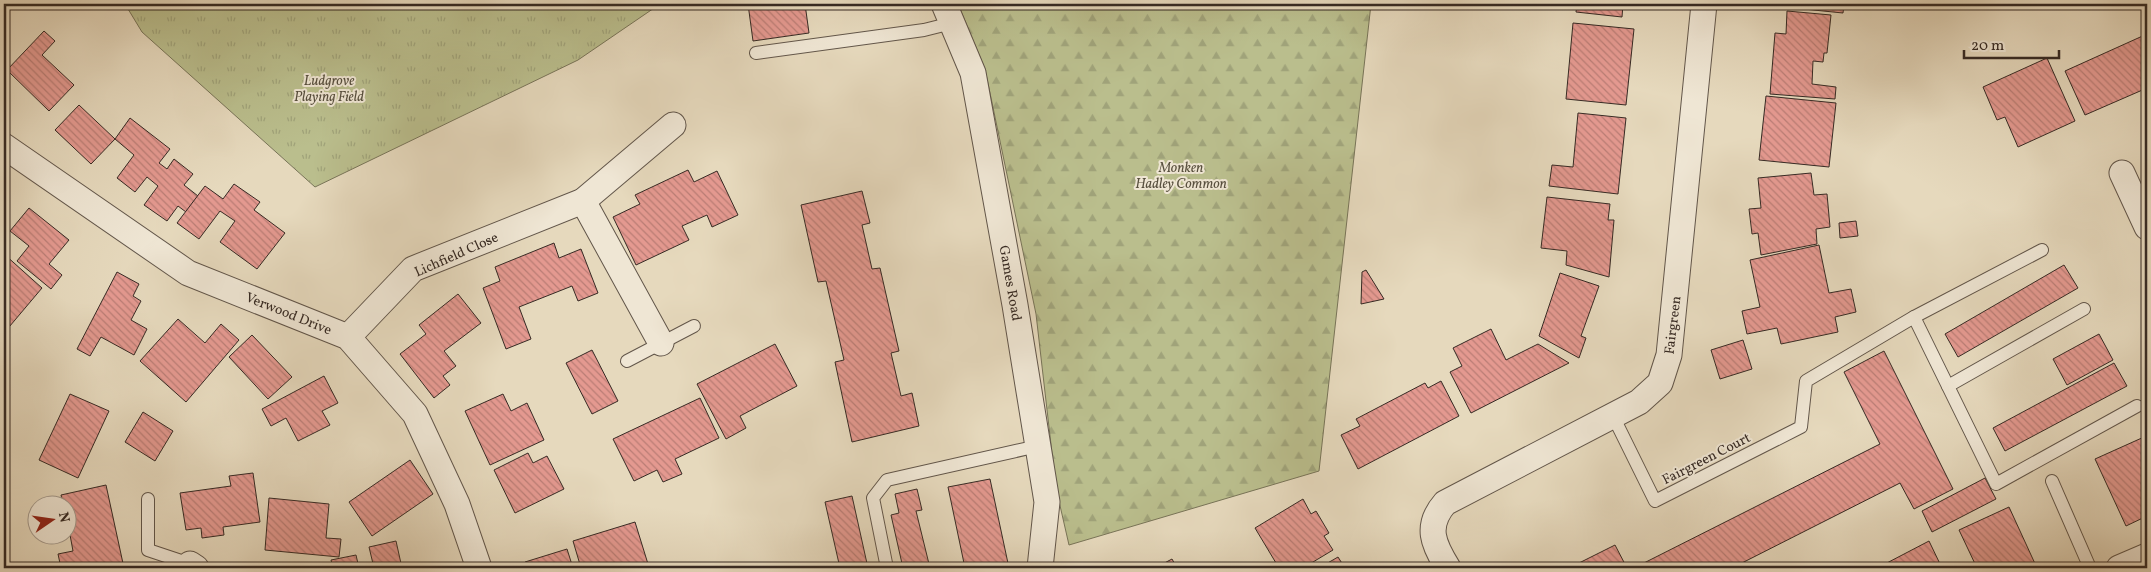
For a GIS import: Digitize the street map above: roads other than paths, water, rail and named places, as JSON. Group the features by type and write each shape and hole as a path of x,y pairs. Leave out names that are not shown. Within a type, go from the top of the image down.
{"street":[{"name":"Fairgreen","path":"1448,568 1435,546 1433,527 1436,514 1445,503 1639,402 1660,383 1669,355 1704,4"},
{"name":"Games Road","path":"948,14 973,73 1038,446 1047,502 1040,568"},
{"name":"Lichfield Close","path":"348,337 413,269 583,201 673,125"},
{"name":"Verwood Drive","path":"6,154 188,273 348,337 415,414 457,504 478,568"},
{"path":"2122,173 2147,227"},
{"path":"583,201 661,342"},
{"path":"2119,568 2147,556"}],"lane":[{"path":"756,53 924,30 948,14"},
{"path":"2042,250 1914,317 1996,484 2137,406"},
{"path":"1948,386 2084,309"},
{"name":"Fairgreen Court","path":"1613,416 1655,501 1801,427 1806,381 1914,317"},
{"path":"627,361 694,326"},
{"path":"886,568 873,498 887,480 1038,446"},
{"path":"2052,481 2090,568"},
{"path":"148,499 148,550 193,566"}],"park label":[{"name":"Ludgrove Playing Field","path":"329,88"},
{"name":"Monken Hadley Common","path":"1181,176"}]}
